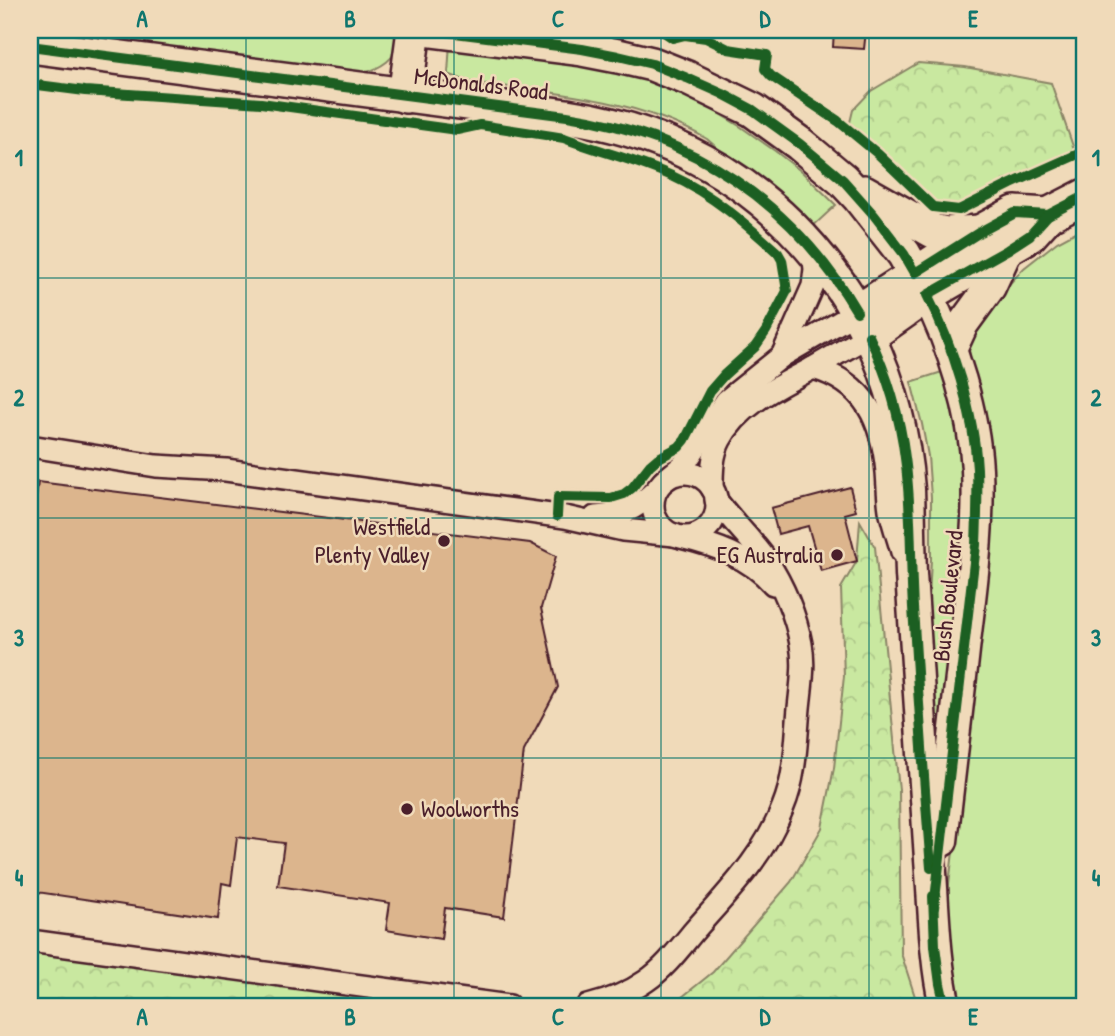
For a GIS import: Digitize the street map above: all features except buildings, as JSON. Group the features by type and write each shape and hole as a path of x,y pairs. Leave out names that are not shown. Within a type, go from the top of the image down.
{"main road":[{"path":"405,96 414,30"},
{"name":"McDonalds Road","path":"431,30 582,49 652,64 753,110 843,180 904,254 921,284"},
{"name":"McDonalds Road","path":"30,46 596,121 656,138 720,170 781,217 812,248 841,285 863,324"},
{"path":"843,180 933,231 994,241"},
{"path":"863,324 921,284 994,241 1015,213 1048,215 1085,195"},
{"path":"951,350 963,324 990,287 994,241"},
{"name":"Bush Boulevard","path":"921,284 951,350 972,432 978,504 973,572 934,908"},
{"name":"Bush Boulevard","path":"863,324 883,366 900,428 909,489 919,716 935,946 945,1006"}],"street":[{"path":"782,356 813,286 815,269 812,248"},
{"path":"565,517 586,518 632,510 682,466 726,401 782,356 863,324"},
{"path":"30,446 156,466 226,470 565,517 623,530 693,536 705,530 715,513 714,457 720,439 727,430 758,399 813,368 863,324"},
{"path":"813,368 832,374 851,386 863,398 876,419 883,446 890,510 912,588"},
{"path":"588,1006 608,1000 645,982 660,970 761,850 784,806 792,778 803,674 802,646 790,608 780,584 766,560 702,478 690,474 676,474 660,486 653,506 654,514 662,527 677,536 722,549 754,567 773,584 790,608"},
{"path":"30,941 509,1006"}],"green space":[{"path":"77,30 357,30 394,35 396,50 387,62 358,75 215,56"},
{"path":"450,42 617,67 695,99 775,151 802,172 836,205 810,229 707,139 680,125 622,106 561,94 469,82 448,74"},
{"path":"918,63 965,67 1051,83 1076,155 959,210 933,207 847,135 853,110 871,91"},
{"path":"1085,227 1085,1006 959,1006 950,949 948,892 993,522 991,465 968,340 979,317 1024,268 1057,242"},
{"path":"945,371 957,412 967,517 937,753 928,619 931,497 928,456 911,382"},
{"path":"860,521 875,547 899,790 901,953 918,1006 671,1006 713,972 791,882 822,828 834,768 844,676 841,588 857,561"},
{"path":"30,952 321,988 441,1006 30,1006"}],"cycle path":[{"path":"431,30 618,56 652,64 723,94 753,110 843,180 874,215 915,273 1015,213 1048,215"},
{"path":"661,30 673,38 685,35 706,38 728,49 767,55 765,69 771,76 838,121 878,154 933,207 959,210 1085,151"},
{"path":"30,46 567,116 613,125 656,139 697,157 735,180 770,207 802,238 831,273 857,312"},
{"path":"30,84 85,91 261,103 457,130 480,125 564,138 646,165 687,183 741,221 778,253 782,260 787,291 766,331 755,347 710,391 679,447 657,459 624,494 611,498 558,497 557,516"},
{"path":"934,908 976,545 977,469 972,425 961,380 927,295 1007,250 1030,235 1048,215 1085,196"},
{"path":"869,336 882,365 896,411 907,476 931,868"},
{"path":"933,896 935,946 945,1006"}],"place":[{"name":"Westfield Plenty Valley","path":"444,541"},
{"name":"EG Australia","path":"837,555"},
{"name":"Woolworths","path":"407,809"}]}
